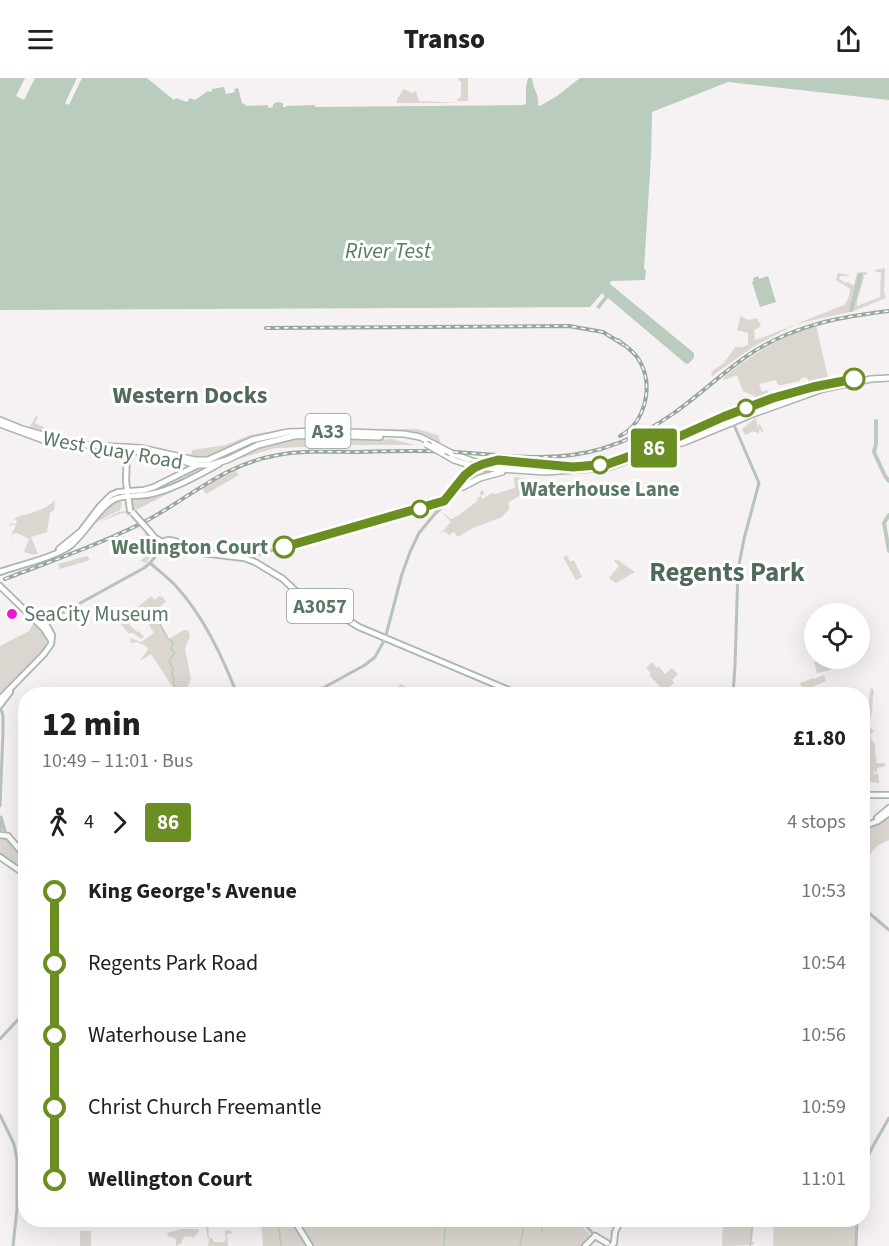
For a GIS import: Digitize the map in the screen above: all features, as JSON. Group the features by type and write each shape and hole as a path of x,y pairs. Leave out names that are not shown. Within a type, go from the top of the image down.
{"highway":[{"name":"A33","path":"227,460 270,441 303,436 398,437 414,439 442,453 486,468 547,472 603,468 609,473 612,466 685,442 796,398 833,386 889,376"},
{"name":"A33","path":"208,460 252,440 288,432 322,431 415,436 472,464 524,468 592,466 619,461 773,398 863,377 889,376"},
{"path":"824,393 833,386"},
{"name":"West Quay Road","path":"0,422 57,440 148,450 185,459 208,460"},
{"name":"West Quay Road","path":"0,422 19,432 56,443 86,448 127,449 197,465 210,465 227,460"},
{"path":"443,504 468,472 488,462 498,460 573,467"},
{"path":"463,487 486,476 519,471"}],"main road":[{"path":"126,500 127,449"},
{"path":"118,450 127,463"},
{"path":"126,500 208,460"},
{"path":"12,568 65,549 81,535 106,506 163,491 227,460"},
{"path":"126,481 130,486 144,490"},
{"path":"1,573 67,544 81,531 109,494 120,488 126,481"},
{"path":"107,498 116,495 126,500 161,544"},
{"name":"A3057","path":"161,544 173,540 202,553 250,560 283,579 303,598 360,627 501,687"},
{"path":"0,699 48,650 51,640 51,633 2,588"},
{"path":"0,706 12,687"},
{"path":"870,795 889,795"},
{"path":"871,824 889,808"},
{"path":"871,824 889,813"},
{"path":"0,834 6,835 18,848"},
{"path":"0,857 18,869"},
{"path":"298,1227 310,1246"},
{"path":"585,1246 595,1236 611,1242 618,1227"}],"street":[{"path":"729,415 732,424"},
{"path":"703,426 724,420 734,425 759,483 738,570 733,687"},
{"path":"428,506 436,508 463,487"},
{"path":"250,560 257,555 428,506 443,504"},
{"path":"325,687 371,661 377,654 385,639 410,552 419,533 440,511 443,504"},
{"path":"435,515 436,508"},
{"path":"42,624 150,563 161,544"},
{"path":"150,563 174,584 189,603 219,652 234,687"},
{"path":"0,706 3,715 3,732 0,806"},
{"path":"0,818 0,834"},
{"path":"0,818 6,835"},
{"path":"870,915 889,930"},
{"path":"0,1039 18,1020"},
{"path":"0,1115 14,1144 17,1161 17,1209 13,1246"},
{"path":"870,1152 889,1118"},
{"path":"587,1227 595,1236"},
{"path":"856,1246 857,1227"}],"shaded area":[{"path":"458,78 468,78 468,101 457,101 461,98 461,81"},
{"path":"404,89 412,93 416,91 419,101 459,103 397,103"},
{"path":"885,268 886,298 854,311 796,324 844,305 850,289 836,280 838,273 849,275 840,276 839,279 852,285 854,285 857,273 866,272 868,274 864,275 857,306 880,297 881,272 875,270"},
{"path":"741,315 749,320 757,318 761,326 754,330 754,340 796,324 753,347 712,376 711,372 724,363 735,347 748,345 748,333 737,330"},
{"path":"816,325 828,377 809,383 805,377 800,381 782,385 778,385 776,380 759,384 762,392 787,389 761,397 743,391 737,375 724,380 726,375 769,346"},
{"path":"36,416 38,417 35,423 52,431 51,434 59,436 26,428 26,426 30,427"},
{"path":"756,418 758,428 759,423 764,432 759,429 759,434 754,431 745,435 742,429"},
{"path":"290,428 417,429 438,435 441,444 412,433 290,430 258,436 207,458 192,458 134,446 135,444 191,456 192,450 226,445 250,435"},
{"path":"293,438 360,440 392,439 415,445 275,448 232,461 264,445"},
{"path":"214,465 164,487 132,495 132,492 159,487 198,466"},
{"path":"474,469 493,472 465,484 455,490"},
{"path":"235,470 239,475 206,494 202,488"},
{"path":"200,476 136,510 135,513 132,509 134,499 160,494"},
{"path":"514,477 527,479 521,493 509,502 510,508 502,517 473,528 458,537 454,532 449,535 444,531 437,537 451,522 441,511 451,519 469,508 481,496 482,499 492,493 515,488"},
{"path":"55,500 47,532 31,537 38,554 29,554 23,552 15,548 24,552 29,539 17,533 13,534 11,539 16,526 13,524 8,526 12,523 16,524 15,518 41,509"},
{"path":"117,500 122,504 119,512 93,524 108,506"},
{"path":"126,511 131,515 122,513 97,523"},
{"path":"147,532 158,547 146,563 141,561 154,545 150,540 146,541 148,538 144,534"},
{"path":"567,555 570,562 574,560 582,577 576,580 563,557"},
{"path":"87,556 90,560 60,569 58,564"},
{"path":"616,559 635,572 616,583 609,578 619,566 614,561"},
{"path":"151,596 155,600 162,596 166,602 154,611 169,639 184,630 189,631 190,636 185,649 191,679 187,687 172,687 151,654 140,661 148,647 137,642 131,643 130,638 141,642 154,633 138,607"},
{"path":"137,610 141,617 129,624 136,633 139,631 144,637 141,639 133,633 128,633 119,622 122,614 129,615"},
{"path":"34,622 46,636 46,645 41,654 0,696 0,646 29,631"},
{"path":"652,662 657,668 659,666 665,674 672,668 678,674 672,680 674,683 669,687 660,687 649,675 651,673 646,668"},
{"path":"816,669 831,669 831,670 817,673"},
{"path":"824,675 826,681 812,687 802,687 800,683"},
{"path":"871,687 874,691 870,720"},
{"path":"870,726 874,731 871,738 875,745 876,763 885,763 886,766 877,768 877,772 873,771 874,774 878,774 879,783 870,782"},
{"path":"889,816 889,840 875,848 870,856 870,826"},
{"path":"5,836 18,850 18,869 0,856 0,837"},
{"path":"205,1227 208,1227 209,1238 212,1238 214,1242 224,1242 226,1240 225,1230 232,1231 227,1234 228,1246 208,1246"},
{"path":"262,1227 583,1227 591,1236 583,1246 263,1246"},
{"path":"723,1227 753,1227 752,1242 754,1245 722,1246"},
{"path":"774,1227 856,1227 855,1246 773,1246"},
{"path":"181,1229 198,1229 199,1231 193,1239 193,1237 185,1236 182,1243 176,1246 176,1239 168,1236 167,1233"},
{"path":"80,1231 91,1231 91,1246 80,1246"}],"water":[{"name":"River Test","path":"0,78 147,78 174,100 176,98 187,102 190,98 195,100 208,91 211,92 212,89 224,87 226,94 235,92 234,89 238,88 242,103 247,106 268,105 268,108 278,102 283,103 283,107 524,105 528,78 532,78 540,106 580,78 889,78 889,100 728,82 652,112 645,280 611,281 610,284 694,353 694,358 688,364 608,298 599,309 596,307 605,296 602,293 590,307 0,310"},
{"path":"862,272 853,312 850,312 858,274"},
{"path":"758,276 759,279 768,276 776,302 760,307 752,282 753,278"}],"pier":[{"path":"25,78 35,78 24,100 16,96"},
{"path":"77,78 82,78 69,105 65,103"}],"waterway":[{"path":"876,421 874,452 889,481"},
{"path":"889,515 884,523 889,551"},
{"path":"152,613 168,639 173,642 171,649 175,653 170,659"},
{"path":"169,661 173,668 172,676 175,687"},
{"path":"279,1227 281,1246"},
{"path":"444,1240 445,1227"},
{"path":"542,1227 542,1231"},
{"path":"750,1246 752,1227"},
{"path":"520,1246 523,1230"}],"railway":[{"path":"5,579 126,531 223,474 240,466 278,455 308,452 419,451 546,457 601,449 639,434 666,419 743,359 785,335 818,324 889,311"},
{"path":"266,328 569,326 603,332 624,345"},
{"path":"618,340 639,360 646,380 645,402 641,412 636,422 620,436"}],"bus line":[{"name":"86","path":"284,547 444,501 465,475 483,464 498,460 573,467 608,464 658,446 773,398 854,379"}],"place":[{"name":"Waterhouse Lane","path":"600,465"},
{"name":"Wellington Court","path":"284,547"},
{"name":"SeaCity Museum","path":"12,614"}],"district":[{"name":"Western Docks","path":"190,395"},
{"name":"Regents Park","path":"727,572"}]}
